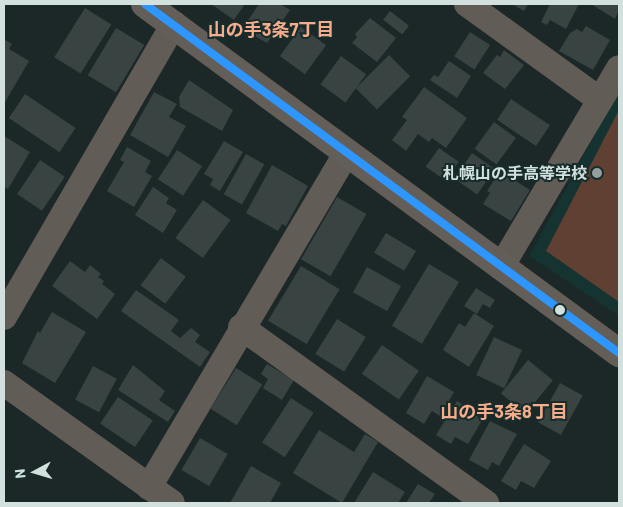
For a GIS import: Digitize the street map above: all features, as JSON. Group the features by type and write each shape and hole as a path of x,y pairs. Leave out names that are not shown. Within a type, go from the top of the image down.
{"street":[{"path":"145,4 346,154 619,353"},
{"path":"468,4 600,100"},
{"path":"4,317 174,24"},
{"path":"501,267 619,68"},
{"path":"149,487 241,327 346,154"},
{"path":"241,327 486,503"},
{"path":"4,383 172,503"}],"shaded area":[{"name":"札幌山の手高等学校","path":"619,91 619,316 529,256"},
{"name":"札幌山の手高等学校","path":"619,110 619,302 546,251"}],"building":[{"path":"211,4 245,4 234,20"},
{"path":"259,4 280,4 290,10 267,43 242,29"},
{"path":"512,4 528,4 524,11"},
{"path":"550,4 579,4 566,29 550,20 547,25 541,22"},
{"path":"591,4 619,4 619,10 615,19"},
{"path":"85,8 111,24 81,74 54,57"},
{"path":"390,11 409,26 402,34 383,20"},
{"path":"370,18 396,38 377,62 352,43 357,37 355,34"},
{"path":"586,26 610,40 593,70 559,51 570,33 577,29 582,32"},
{"path":"301,27 326,45 305,74 280,56"},
{"path":"116,28 144,45 116,92 88,75"},
{"path":"470,32 490,45 474,69 454,56"},
{"path":"4,39 12,44 9,49 29,61 4,104"},
{"path":"504,50 524,65 505,89 483,73 497,55 500,57"},
{"path":"389,55 410,76 377,109 356,88"},
{"path":"341,56 366,74 346,103 320,84"},
{"path":"449,61 471,76 457,98 430,80 434,75 438,77"},
{"path":"189,80 233,110 222,131 180,107 179,97"},
{"path":"424,87 467,118 446,148 432,138 429,142 418,134 406,151 392,140 407,120 402,117"},
{"path":"154,92 177,104 169,117 186,126 168,157 130,135"},
{"path":"25,94 76,128 59,152 9,118"},
{"path":"511,99 550,125 536,146 497,120"},
{"path":"494,122 516,138 496,165 475,149"},
{"path":"4,136 30,152 8,189 4,187"},
{"path":"224,141 243,152 220,191 210,185 213,179 204,174"},
{"path":"127,147 151,161 145,172 152,176 134,207 107,191 124,162 120,160"},
{"path":"439,148 459,162 445,181 426,167"},
{"path":"177,150 202,166 183,196 158,179"},
{"path":"472,153 495,169 477,194 454,178"},
{"path":"246,154 264,164 242,204 224,194"},
{"path":"40,160 65,177 42,211 17,194"},
{"path":"272,165 308,186 286,226 282,224 278,231 246,213"},
{"path":"500,171 530,190 511,221 483,204 490,193 487,191"},
{"path":"153,187 169,198 166,203 177,210 163,233 135,215"},
{"path":"337,197 366,214 330,276 301,259"},
{"path":"203,200 231,220 203,258 175,238"},
{"path":"386,233 416,251 404,271 374,253"},
{"path":"161,258 186,277 165,304 141,285"},
{"path":"70,261 85,272 90,265 101,274 98,277 104,281 102,284 115,294 97,319 52,286"},
{"path":"429,264 459,282 422,344 392,326"},
{"path":"301,266 340,289 307,344 268,321"},
{"path":"367,267 401,286 387,311 353,292"},
{"path":"476,288 495,300 490,308 483,304 477,314 464,306"},
{"path":"136,290 179,320 171,331 180,338 191,328 200,335 195,342 210,352 200,367 121,311"},
{"path":"52,312 86,332 55,383 22,363 38,331 40,333"},
{"path":"474,313 494,326 469,367 443,350 459,323 465,327"},
{"path":"337,319 366,337 344,372 315,354"},
{"path":"494,337 522,350 504,388 476,375"},
{"path":"382,345 419,371 399,399 362,374"},
{"path":"528,360 553,380 526,414 501,393"},
{"path":"267,364 294,380 282,400 263,388 268,379 261,374"},
{"path":"133,365 165,391 159,400 175,411 168,422 118,390"},
{"path":"93,366 117,379 99,412 75,400"},
{"path":"236,368 262,384 237,425 211,409"},
{"path":"427,376 454,392 440,416 432,411 424,424 406,413"},
{"path":"560,383 583,396 561,435 538,422"},
{"path":"118,397 153,420 135,447 100,424"},
{"path":"291,398 314,413 285,457 262,442"},
{"path":"457,401 484,417 468,444 455,437 451,444 436,435"},
{"path":"490,421 517,434 499,466 492,462 488,470 469,460"},
{"path":"319,430 354,452 365,434 378,442 342,503 293,473"},
{"path":"200,438 228,454 209,486 182,470"},
{"path":"524,444 551,461 534,488 521,481 516,490 501,481"},
{"path":"251,466 281,483 270,503 230,503"},
{"path":"373,472 405,492 398,503 354,503"},
{"path":"418,484 435,494 429,503 406,503"}],"transit line":[{"path":"145,4 619,353"}],"place":[{"name":"札幌山の手高等学校","path":"597,173"}],"district":[{"name":"山の手3条7丁目","path":"271,29"},
{"name":"山の手3条8丁目","path":"504,411"}]}
